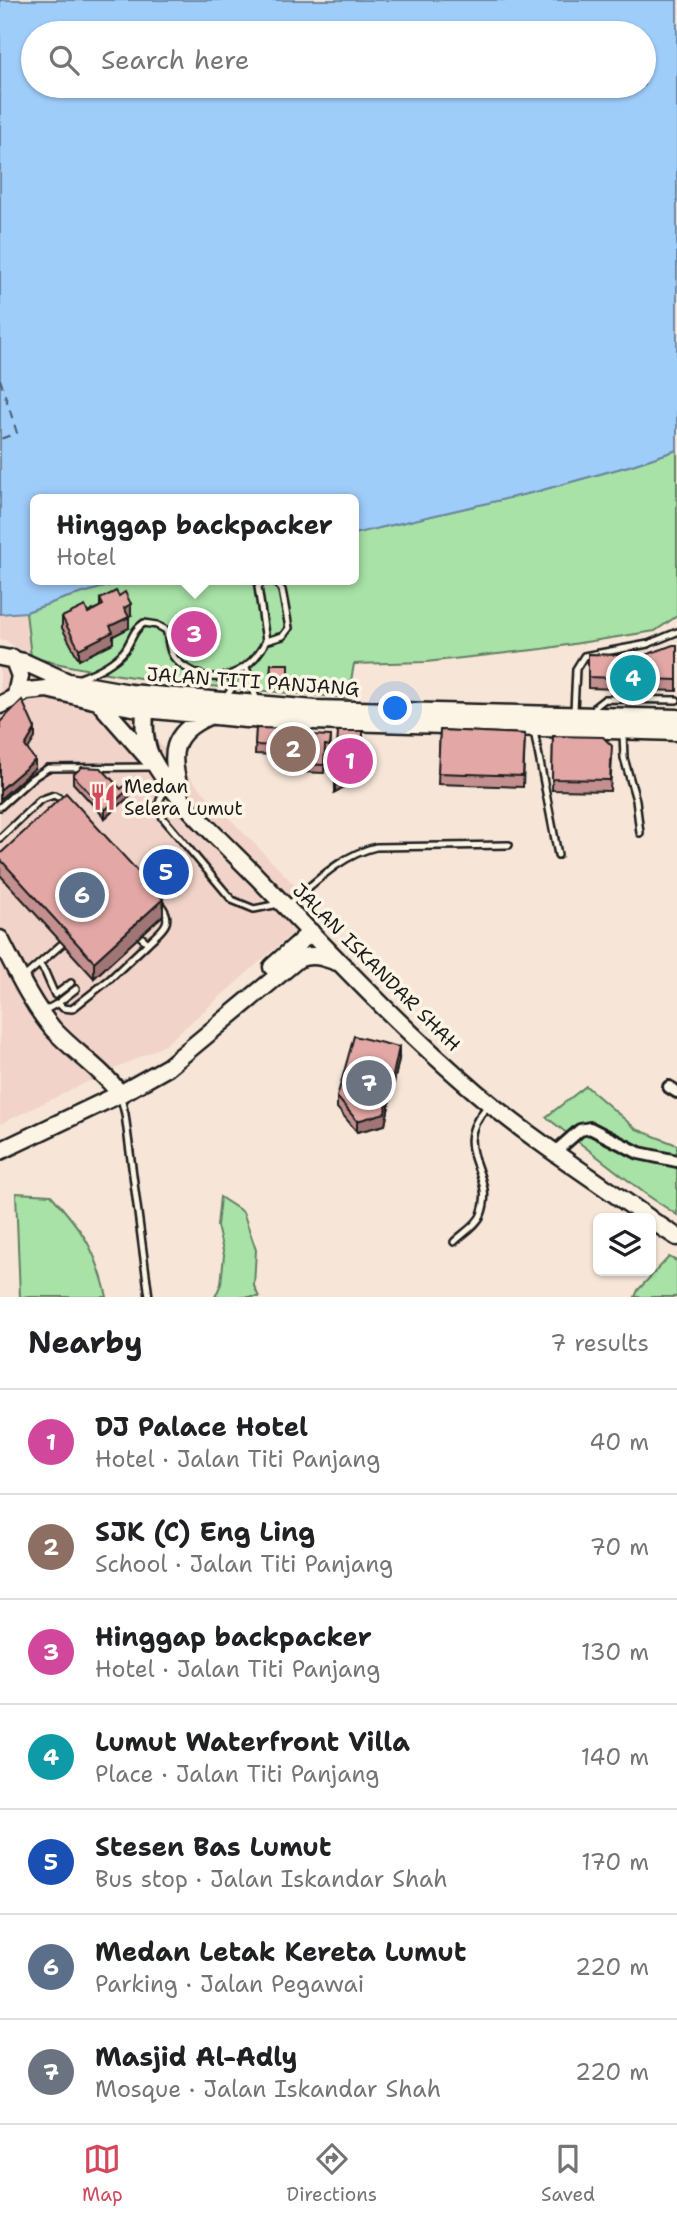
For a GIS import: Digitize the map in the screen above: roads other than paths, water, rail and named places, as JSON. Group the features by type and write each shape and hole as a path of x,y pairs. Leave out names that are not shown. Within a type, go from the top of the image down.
{"street":[{"name":"JALAN TITI PANJANG","path":"6,657 97,701 223,701 677,732"},
{"path":"6,657 20,676 16,695"},
{"name":"JALAN TITI PANJANG","path":"65,687 98,689 209,716 313,722 533,721 574,715 677,718"},
{"path":"0,705 16,695 37,689 65,687"},
{"path":"97,701 164,776"},
{"name":"JALAN ISKANDAR SHAH","path":"146,702 147,749 164,776 285,906 427,1048 490,1104 641,1213"},
{"path":"182,798 174,771 176,744 186,728 209,716"},
{"path":"285,906 292,933 285,956"},
{"path":"0,1151 117,1090 177,1049 311,932"},
{"path":"0,939 35,1004 50,1025 117,1090"},
{"path":"0,1139 169,1067 298,959 319,956 342,964"},
{"path":"555,1152 580,1130 590,1128 639,1153 677,1161"},
{"name":"JALAN ISKANDAR SHAH","path":"656,1223 677,1237"}],"lane":[{"path":"260,585 266,641"},
{"path":"65,687 117,658 125,650 135,631 144,623 166,630 174,657 199,675 218,679 234,674 246,667 266,641 283,636 289,628 282,590 278,585"},
{"path":"574,715 576,669 584,656 648,644 677,632"},
{"path":"246,667 259,705"},
{"path":"223,701 232,688 234,674"},
{"path":"594,715 596,706 605,699 677,700"},
{"path":"533,721 558,855"},
{"path":"623,730 624,758 636,800 640,833"},
{"path":"0,807 31,779 48,768 164,776 158,809 163,818 232,900 254,909 285,906 341,861 360,851 376,847 509,845"},
{"path":"0,838 40,800 54,795 69,804"},
{"path":"58,1003 63,1008 72,1009 110,979 165,926 168,919 153,896"},
{"path":"140,936 148,943"},
{"path":"21,979 62,943"},
{"path":"39,964 55,995 71,982"},
{"path":"42,1012 76,989"},
{"path":"117,1090 125,1114 149,1297"},
{"path":"454,1242 480,1217 484,1202 482,1181 471,1146 475,1120 490,1104"}],"water":[{"path":"0,0 677,0 677,450 535,492 359,533 359,494 30,494 30,585 111,585 26,612 0,614"}],"place":[{"name":"Hinggap backpacker","path":"194,634"},
{"name":"Lumut Waterfront Villa","path":"633,678"},
{"name":"SJK (C) Eng Ling","path":"293,749"},
{"name":"DJ Palace Hotel","path":"350,761"},
{"name":"Medan Selera Lumut","path":"103,797"},
{"name":"Stesen Bas Lumut","path":"166,872"},
{"name":"Medan Letak Kereta Lumut","path":"82,895"},
{"name":"Masjid Al-Adly","path":"369,1083"}]}
